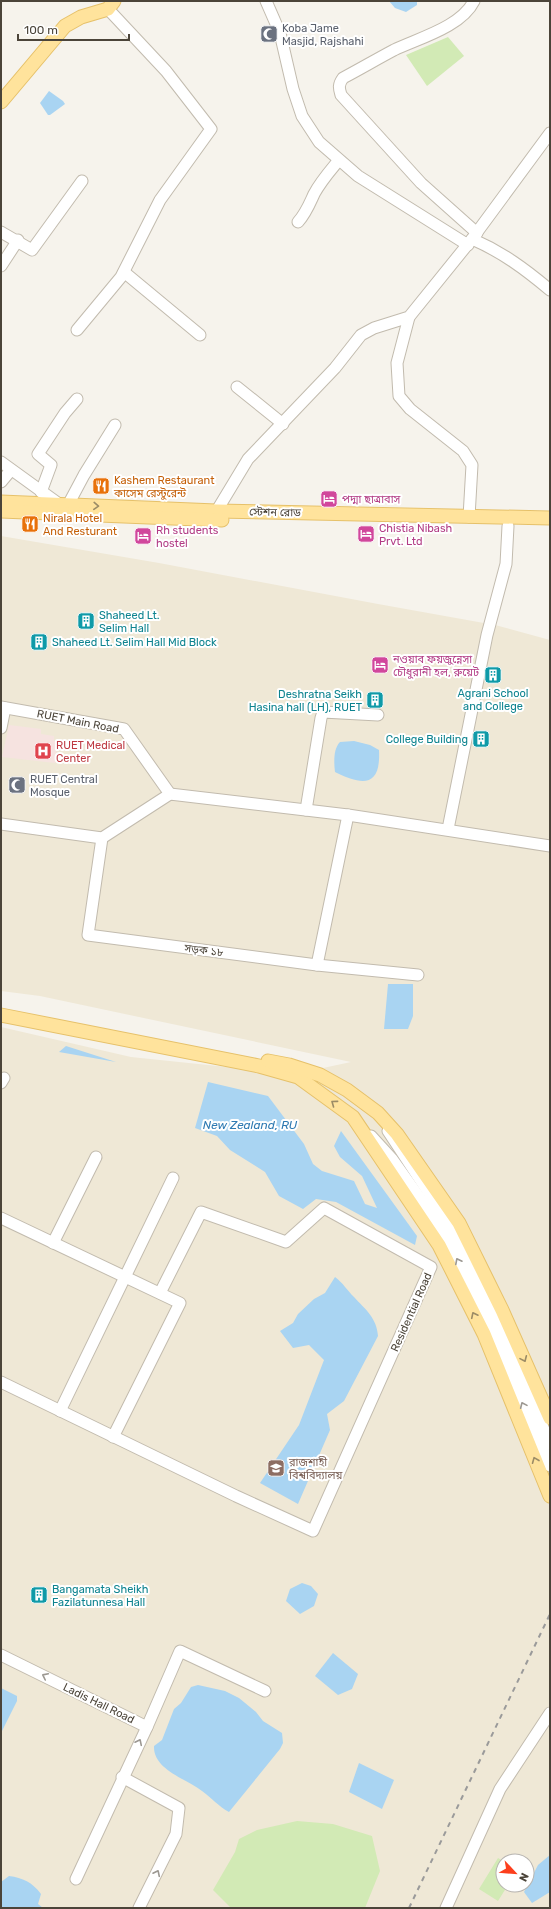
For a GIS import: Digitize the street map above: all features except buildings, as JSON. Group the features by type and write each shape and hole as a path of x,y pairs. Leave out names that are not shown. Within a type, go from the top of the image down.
{"main road":[{"path":"1,102 65,26 81,17 111,5"},
{"name":"স্টেশন রোড","path":"1,502 64,504 213,516 550,518"},
{"name":"স্টেশন রোড","path":"1,511 550,526"},
{"path":"1,1008 288,1065 320,1075 334,1082 378,1113 397,1134 459,1223 502,1310 550,1418"},
{"path":"1,1015 259,1066 298,1077 353,1117 439,1245 484,1334 550,1496"}],"street":[{"path":"266,1 280,32 293,89 302,116 319,142 358,176 472,239 494,249 519,264 550,290"},
{"path":"472,239 341,95 339,83 343,78 394,51 440,30 466,13 474,1"},
{"path":"77,330 124,272 160,200 211,129 166,71 111,5"},
{"path":"469,517 472,465 463,451 410,409 399,396 397,363 409,317 472,239 550,133"},
{"path":"298,222 307,212 314,194 325,176 339,160"},
{"path":"1,232 18,240 32,250 82,181"},
{"path":"1,266 18,240"},
{"path":"124,272 200,335"},
{"path":"213,516 248,459 335,368 361,336 374,328 409,317"},
{"path":"237,387 283,424"},
{"path":"41,492 51,465 38,454 64,413 77,399"},
{"path":"1,462 41,492 64,504 115,425"},
{"path":"1,482 11,470"},
{"path":"448,829 486,635 506,564 508,526"},
{"path":"1,728 3,707"},
{"name":"RUET Main Road","path":"3,707 124,729 170,794"},
{"path":"306,810 321,718 324,712 378,715"},
{"path":"1,824 102,838 170,794 348,815 448,829 550,846"},
{"path":"317,965 348,815"},
{"name":"সড়ক ১৮","path":"102,838 88,935 317,965 418,975"},
{"path":"378,1113 397,1156 444,1232 485,1312 550,1466"},
{"path":"353,1117 397,1156 452,1228 493,1308 550,1444"},
{"path":"53,1243 96,1157"},
{"path":"60,1411 172,1178"},
{"name":"Residential Road","path":"113,1437 313,1531 431,1267 324,1208 286,1242 201,1212 160,1293"},
{"path":"1,1218 180,1302 113,1437 1,1382"},
{"path":"146,1727 180,1651 264,1691"},
{"name":"Ladis Hall Road","path":"1,1655 146,1727 76,1879"},
{"path":"446,1908 500,1789 550,1713"},
{"path":"122,1777 179,1808 176,1834 140,1908"}],"shaded area":[{"name":"রাজশাহী বিশ্ববিদ্যালয়","path":"1,536 159,563 495,625 550,640 550,1908 1,1908 1,1027 131,1057 295,1074 351,1062 40,996 1,991"},
{"name":"RUET Medical Center","path":"9,725 41,729 41,734 54,736 54,741 58,741 55,763 2,757"}],"green space":[{"path":"448,37 464,56 427,86 406,55"},
{"path":"297,1821 333,1824 372,1836 380,1871 365,1908 231,1908 213,1890 235,1852 239,1839 257,1830"},
{"path":"495,1863 495,1893 503,1893 498,1901 479,1889"}],"water":[{"path":"389,1 417,1 417,5 406,12 395,8"},
{"path":"49,91 65,104 48,115 40,103"},
{"path":"354,741 370,745 379,750 377,771 373,777 368,780 354,780 335,772 334,756 336,748 340,742"},
{"path":"388,984 413,984 413,1016 408,1029 384,1029"},
{"path":"66,1046 116,1062 59,1052"},
{"name":"New Zealand, RU","path":"208,1082 268,1096 304,1144 313,1164 322,1171 354,1181 365,1204 377,1208 362,1176 340,1157 334,1146 341,1131 417,1236 415,1245 336,1202 316,1199 303,1209 279,1196 265,1172 230,1150 217,1136 195,1128"},
{"path":"335,1277 370,1314 375,1324 378,1336 344,1401 327,1414 330,1430 298,1504 260,1483 299,1425 324,1360 309,1345 293,1348 280,1331 293,1323 298,1314 314,1299 325,1293"},
{"path":"302,1583 311,1586 318,1594 314,1606 300,1614 286,1601 290,1589"},
{"path":"333,1653 358,1674 352,1689 338,1695 315,1676"},
{"path":"198,1685 225,1691 239,1698 256,1712 263,1721 282,1733 283,1743 280,1749 229,1812 202,1791 165,1768 155,1754 154,1746 162,1740 174,1709 181,1703 191,1687"},
{"path":"1,1688 17,1696 17,1701 1,1733"},
{"path":"359,1763 394,1780 382,1809 349,1792"},
{"path":"550,1855 550,1892 532,1903 525,1893 535,1893 535,1871 538,1865"},
{"path":"9,1876 23,1879 34,1886 41,1894 38,1904 43,1908 1,1908 1,1882"}],"railway":[{"path":"409,1908 550,1614"}],"place":[{"name":"Koba Jame Masjid, Rajshahi","path":"269,34"},
{"name":"Kashem Restaurant কাসেম রেস্টুরেন্ট","path":"101,486"},
{"name":"পদ্মা ছাত্রাবাস","path":"329,499"},
{"name":"Nirala Hotel And Resturant","path":"30,524"},
{"name":"Chistia Nibash Prvt. Ltd","path":"366,534"},
{"name":"Rh students hostel","path":"143,536"},
{"name":"Shaheed Lt. Selim Hall","path":"86,621"},
{"name":"Shaheed Lt. Selim Hall Mid Block","path":"39,642"},
{"name":"নওয়াব ফয়জুন্নেসা চৌধুরানী হল, রুয়েট","path":"380,665"},
{"name":"Agrani School and College","path":"493,675"},
{"name":"Deshratna Seikh Hasina hall (LH), RUET","path":"375,700"},
{"name":"College Building","path":"481,739"},
{"name":"RUET Medical Center","path":"43,751"},
{"name":"RUET Central Mosque","path":"17,785"},
{"name":"রাজশাহী বিশ্ববিদ্যালয়","path":"276,1468"},
{"name":"Bangamata Sheikh Fazilatunnesa Hall","path":"39,1595"}]}
